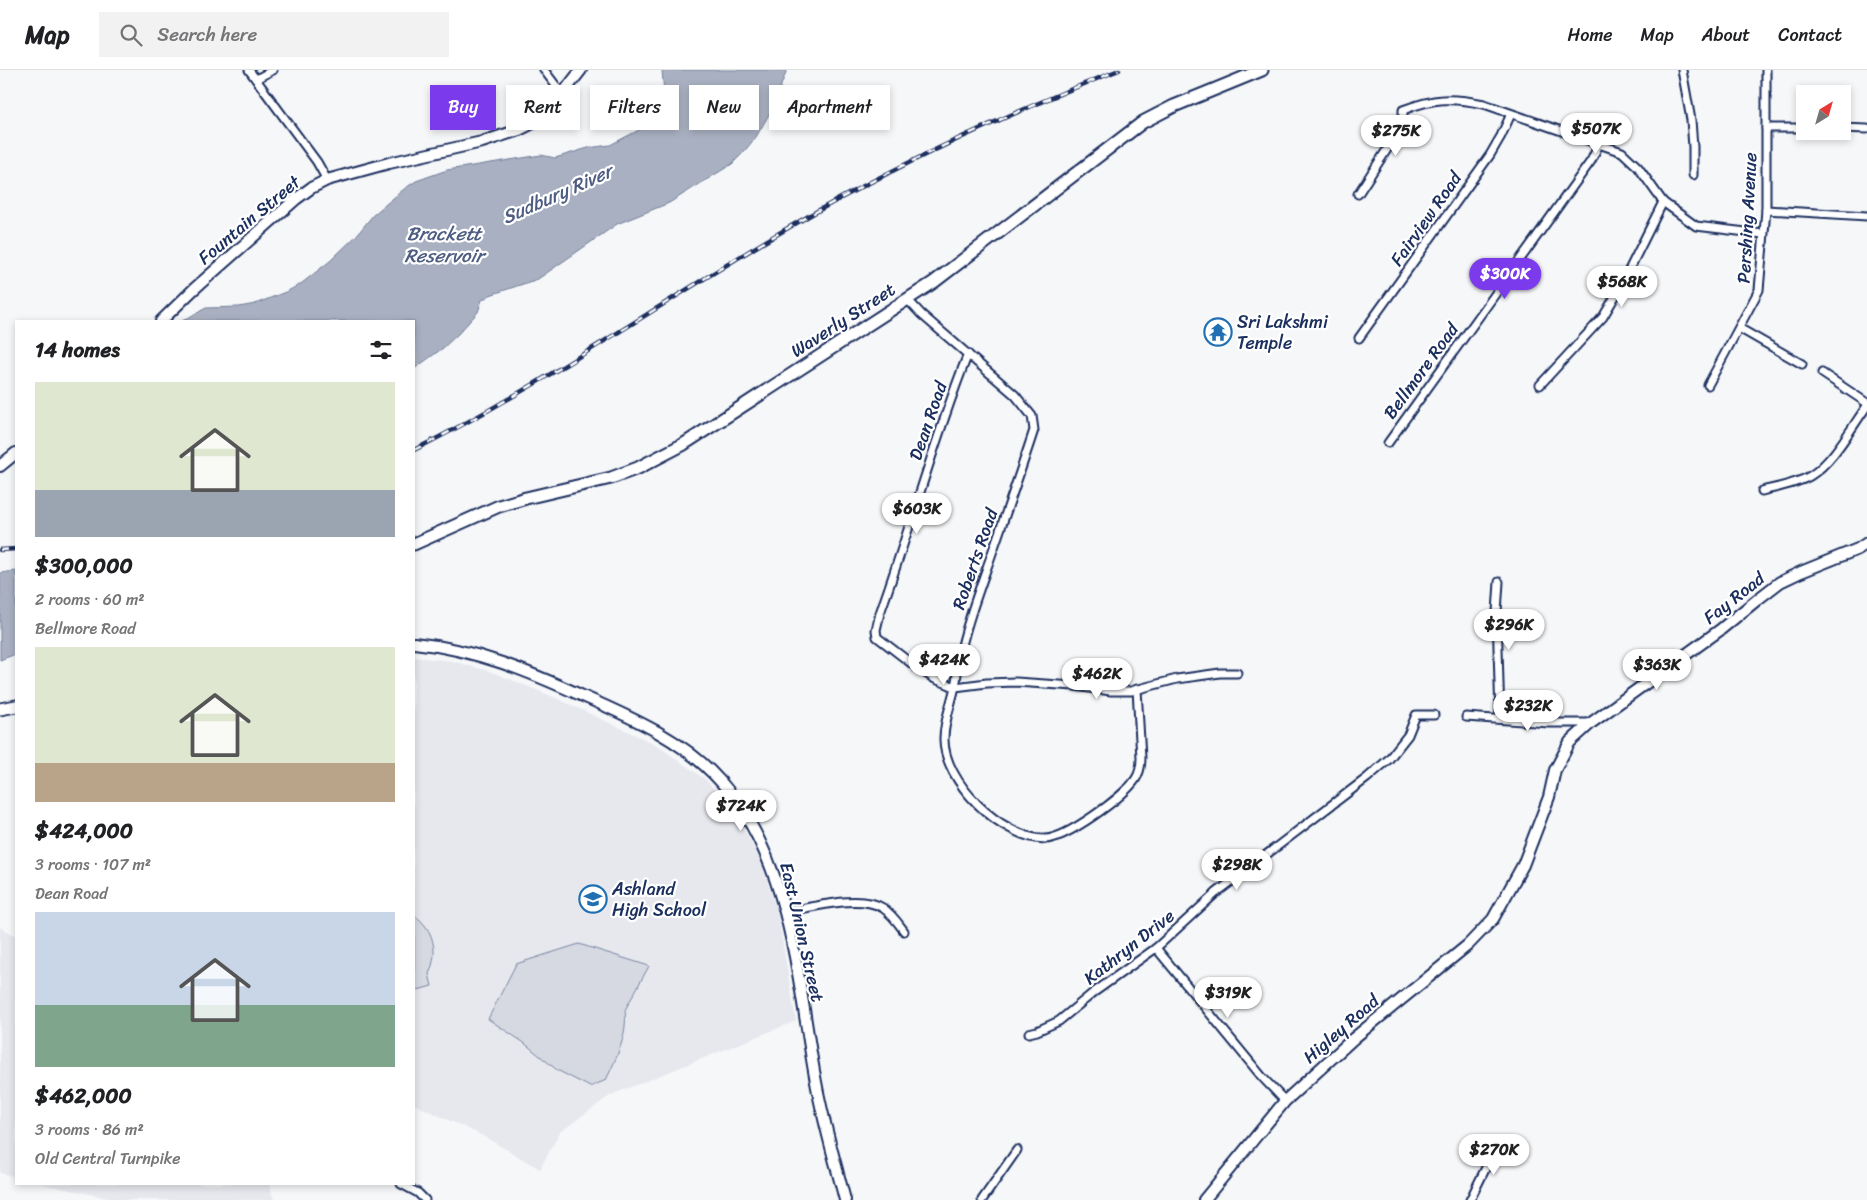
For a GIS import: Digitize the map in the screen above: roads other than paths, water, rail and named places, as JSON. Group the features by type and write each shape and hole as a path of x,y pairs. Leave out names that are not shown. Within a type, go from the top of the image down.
{"main road":[{"name":"Waverly Street","path":"415,544 499,506 611,478 663,456 908,300 959,265 1143,122 1174,106 1262,70"},
{"path":"0,709 15,706"}],"street":[{"path":"250,70 317,162 327,180"},
{"path":"256,79 273,70"},
{"path":"544,70 555,85"},
{"name":"Fountain Street","path":"570,85 581,70"},
{"path":"1682,70 1691,120 1693,175"},
{"name":"Pershing Avenue","path":"1708,385 1759,290 1766,210 1766,70"},
{"path":"1358,194 1399,132 1403,121 1403,110 1425,102 1461,99 1484,104 1616,149 1628,156 1638,167 1663,202 1696,226 1763,234"},
{"name":"Fairview Road","path":"1359,338 1490,155 1511,114"},
{"path":"1766,128 1796,128"},
{"path":"1851,128 1867,129"},
{"name":"Fountain Street","path":"162,320 194,289 311,188 327,180 389,163 504,136 517,130"},
{"name":"Bellmore Road","path":"1388,443 1591,161 1599,144"},
{"path":"1540,386 1604,317 1663,202"},
{"path":"1766,210 1867,216"},
{"name":"Roberts Road","path":"908,300 1015,395 1032,416 1034,430 974,604 958,663 955,687 944,737 946,758 958,779 987,813 1008,828 1029,838 1048,839 1063,835 1113,801 1136,779 1141,770 1137,689"},
{"path":"1739,328 1802,364"},
{"name":"Dean Road","path":"955,687 936,679 892,650 877,637 876,630 918,494 968,354"},
{"path":"1762,491 1797,482 1818,470 1829,459 1867,405 1822,373"},
{"path":"0,466 15,454"},
{"name":"Fay Road","path":"1508,892 1538,827 1549,796 1555,770 1570,742 1591,723 1720,630 1780,582 1858,549 1867,543"},
{"path":"1499,582 1497,612 1500,719"},
{"name":"East Union Street","path":"415,643 465,651 518,668 635,720 679,745 721,782 752,826 770,862 784,912 797,973 816,1084 845,1200"},
{"path":"955,687 1016,682 1074,686 1110,691 1137,689 1177,679 1220,673 1237,673"},
{"name":"Kathryn Drive","path":"1029,1033 1059,1021 1093,993 1156,948 1216,893 1367,778 1389,759 1408,736 1416,715 1434,715"},
{"path":"1466,717 1591,723"},
{"name":"Higley Road","path":"1204,1200 1285,1101 1354,1038 1468,945 1492,919 1508,892"},
{"path":"784,912 853,900 866,901 884,908 904,931"},
{"path":"1156,948 1263,1078 1285,1101"},
{"path":"1470,1200 1498,1143"},
{"path":"982,1200 1017,1150"},
{"path":"403,1185 424,1199"}],"water":[{"name":"Brackett Reservoir","path":"662,70 787,70 781,85 769,85 769,114 756,137 732,164 669,203 617,224 538,279 490,295 482,300 478,312 458,334 443,348 415,368 415,320 184,320 206,308 239,307 255,304 288,291 302,283 330,261 356,236 373,215 416,181 447,170 541,155 555,158 588,148 610,145 639,130 679,130 679,85 663,85"},
{"path":"15,571 15,654 0,660 0,573"}],"railway":[{"path":"415,449 510,398 741,256 828,205 951,142 1119,70"},
{"path":"0,550 15,549"}],"place":[{"name":"Sri Lakshmi Temple","path":"1218,332"},
{"name":"Ashland High School","path":"593,899"}],"water label":[{"name":"Sudbury River","path":"557,194"}]}
